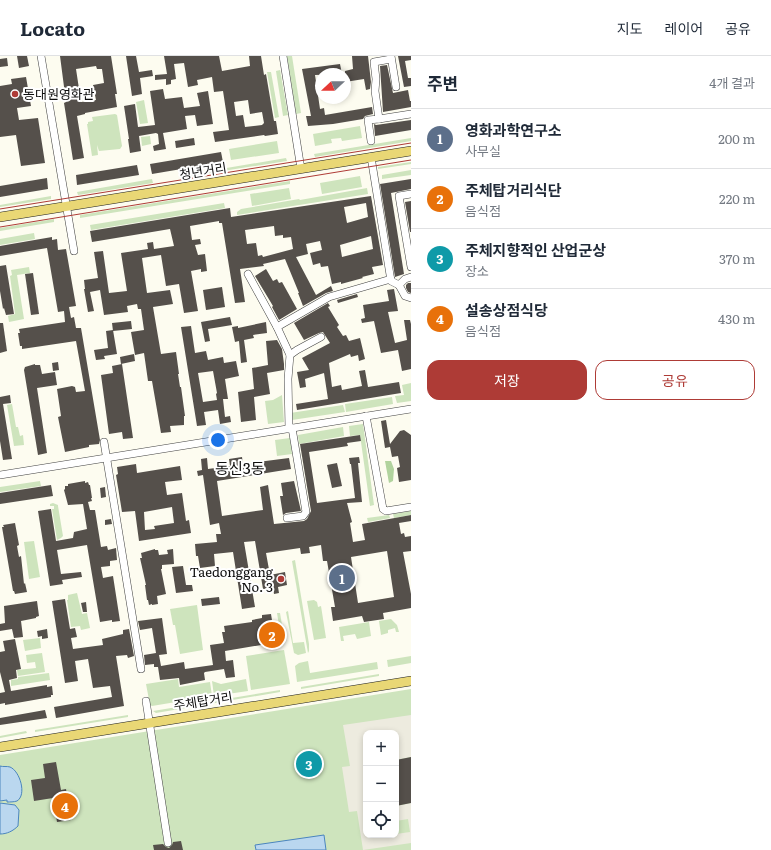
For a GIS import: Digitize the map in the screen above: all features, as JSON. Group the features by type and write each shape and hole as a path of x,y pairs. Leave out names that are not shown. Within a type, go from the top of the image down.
{"main road":[{"name":"청년거리","path":"0,217 411,151"},
{"name":"주체탑거리","path":"0,747 411,680"}],"street":[{"path":"42,56 74,251"},
{"path":"283,56 301,169"},
{"path":"379,119 374,91 376,79 374,62 391,57 396,87"},
{"path":"371,141 368,120 411,114"},
{"path":"371,157 391,281 399,285 405,296 411,298"},
{"path":"411,194 399,196 411,268"},
{"path":"248,274 277,327 290,355 288,379 290,429 306,512 303,516 287,518"},
{"path":"399,285 405,279 411,277"},
{"path":"277,327 329,297 391,279"},
{"path":"290,355 321,337"},
{"path":"0,475 410,409 411,417"},
{"path":"366,416 382,509 386,511 411,507"},
{"path":"104,442 141,669"},
{"path":"146,701 168,843"}],"green space":[{"path":"287,56 292,56 301,113 296,114"},
{"path":"280,70 288,115 283,116 276,71"},
{"path":"267,72 271,72 279,117 275,118"},
{"path":"144,100 148,123 140,124 136,102"},
{"path":"117,115 122,146 120,149 99,151 97,145 98,155 92,156 87,124 88,122 93,121 92,117"},
{"path":"360,126 362,138 342,141 341,138 331,139 332,143 315,146 313,134"},
{"path":"150,136 151,144 142,146 141,137"},
{"path":"411,138 411,141 315,157 314,154"},
{"path":"277,141 279,153 231,160 229,149"},
{"path":"286,158 287,161 191,176 191,174"},
{"path":"411,162 411,164 378,169 378,167"},
{"path":"411,170 411,175 382,179 382,175"},
{"path":"360,176 362,187 322,194 320,183"},
{"path":"152,179 153,183 78,195 77,192"},
{"path":"290,181 290,184 80,218 80,215"},
{"path":"289,188 291,199 252,206 250,194"},
{"path":"367,188 368,194 237,215 237,212 241,209"},
{"path":"51,196 51,199 0,207 0,205"},
{"path":"224,203 225,208 91,230 90,225"},
{"path":"54,219 54,222 0,231 0,228"},
{"path":"34,233 35,239 0,245 0,239"},
{"path":"29,267 30,273 17,275 24,319 9,322 8,316 15,314 10,276 12,275 11,270"},
{"path":"411,383 411,401 397,403 395,396 404,395 402,385"},
{"path":"282,395 284,422 268,424 265,401 273,400"},
{"path":"392,397 393,404 346,412 345,404"},
{"path":"12,404 16,427 18,427 20,436 23,435 24,445 14,446 7,405"},
{"path":"343,405 345,412 292,420 290,413"},
{"path":"363,424 374,505 370,506 360,435 350,436 349,426"},
{"path":"343,427 344,436 299,444 298,435"},
{"path":"290,438 292,454 277,456 275,440"},
{"path":"385,461 391,461 394,469 393,481 389,483"},
{"path":"40,481 41,486 0,492 0,487"},
{"path":"53,503 58,505 63,536 57,540 52,509 54,509 54,506 50,506 50,504"},
{"path":"411,511 411,515 394,518 393,514"},
{"path":"389,515 390,518 368,522 367,518"},
{"path":"34,541 40,577 29,579 24,542"},
{"path":"295,560 309,644 308,653 292,561"},
{"path":"77,593 82,614 87,613 90,628 81,630 80,626 71,627 67,600 68,595"},
{"path":"314,600 317,602 318,607 321,606 326,638 314,640 307,601"},
{"path":"197,605 203,650 180,654 175,625 173,625 170,609"},
{"path":"288,611 293,643 304,642 306,653 298,655 294,653 286,612"},
{"path":"277,613 280,613 285,643 282,644"},
{"path":"391,619 397,625 399,632 396,632 395,628 388,630 388,633 381,635 379,621"},
{"path":"369,622 371,636 357,639 355,634 343,636 344,641 341,641 339,627"},
{"path":"40,638 41,648 25,651 23,640"},
{"path":"284,650 290,684 251,690 246,656"},
{"path":"42,653 45,672 18,676 17,670 36,668 35,662 27,663 26,655"},
{"path":"411,656 411,663 388,667 387,660"},
{"path":"308,661 310,673 377,662 378,669 297,682 295,666 299,663"},
{"path":"49,673 50,680 11,686 11,680 18,679 18,677"},
{"path":"379,674 379,676 301,689 301,687"},
{"path":"178,679 179,687 210,682 212,696 152,706 150,705 146,684"},
{"path":"246,679 248,691 214,696 212,681 221,684"},
{"path":"411,689 411,850 0,850 0,755"},
{"path":"280,690 280,692 156,713 153,711"},
{"path":"128,715 128,717 35,732 35,730"},
{"path":"26,731 27,733 0,738 0,736"}],"shaded area":[{"path":"411,715 411,757 399,759 399,730 363,730 363,838 399,838 399,834 410,832 408,819 399,820 399,805 411,803 411,843 363,850 357,811 349,812 342,767 350,766 343,725"}],"water":[{"path":"0,766 10,767 17,773 21,783 22,794 17,801 0,801"},
{"path":"0,803 15,805 19,810 18,826 10,832 0,834"},
{"path":"324,835 326,850 256,850 255,845"}],"building":[{"path":"17,56 27,56 29,66 19,68"},
{"path":"60,56 111,56 117,94 115,94 117,107 77,116 84,158 73,160 64,103 66,102","holes":["96,66 97,69 102,69 104,83 93,85 96,100 81,102 76,69"]},
{"path":"126,56 136,56 139,72 152,70 153,76 140,78 142,94 132,96"},
{"path":"164,56 219,56 222,71 250,66 249,56 261,56 278,134 215,142 213,132 229,130 223,91 214,92 212,77 197,80 198,85 188,87 184,63 174,64 176,79 171,80 171,84 166,85 166,79 155,80 155,75 167,74","holes":["248,100 250,114 262,112 264,123 262,125 245,127 243,115 236,116 234,102"]},
{"path":"352,56 368,56 371,82 370,89 366,90 364,79 351,81 351,70 353,69"},
{"path":"398,56 411,56 411,60 405,61 408,78 411,78 411,86 404,87"},
{"path":"7,58 8,66 0,67 0,59"},
{"path":"340,64 341,68 315,68 315,104 319,104 320,109 324,108 325,115 372,107 373,114 365,116 363,119 308,126 306,116 311,116 302,69"},
{"path":"387,65 393,93 408,90 411,107 383,112 380,66"},
{"path":"26,77 31,106 17,108 19,120 38,118 45,163 21,166 16,135 0,137 0,86 12,84 11,79"},
{"path":"163,89 165,99 182,97 184,108 200,106 197,93 208,91 213,124 197,126 195,115 185,116 187,129 163,133 166,149 154,151 153,146 159,144 158,134 156,133 139,136 141,151 130,153 124,106 135,104 138,127 155,125 150,91"},
{"path":"411,120 411,130 375,136 374,124 376,125"},
{"path":"194,138 195,145 176,148 175,141"},
{"path":"221,152 223,162 152,174 150,164"},
{"path":"137,165 139,175 77,185 76,175"},
{"path":"47,178 48,189 0,197 0,186"},
{"path":"411,179 411,189 391,193 404,274 395,277 380,184"},
{"path":"371,196 383,265 372,267 374,274 341,284 341,282 332,284 328,266 321,267 320,263 313,265 310,253 322,250 320,241 306,244 308,254 296,257 316,295 331,286 333,291 326,293 303,306 285,259 263,264 264,266 240,269 245,302 235,303 222,223 219,223 219,221 190,226 192,240 200,239 201,244 195,245 198,255 205,254 207,271 201,272 201,269 191,271 198,311 184,313 179,284 166,286 161,255 142,258 147,293 170,290 173,304 153,307 161,354 176,352 185,416 184,425 170,426 171,432 161,433 152,381 148,381 144,353 135,355 131,332 144,330 141,309 138,309 137,304 127,306 128,312 104,315 100,290 90,292 94,311 88,312 84,280 98,278 94,252 103,251 109,293 127,291 121,253 148,249 147,243 153,242 154,249 174,246 170,229 92,242 90,231 230,208 231,217","holes":["366,203 368,217 347,223 344,207","274,226 275,236 283,235 283,238 291,237 293,249 263,257 262,255 258,256 256,243 247,244 245,230","371,236 373,249 342,257 340,245"]},
{"path":"411,201 411,232 410,232 405,202"},
{"path":"52,237 52,240 57,239 58,250 66,249 76,306 69,307 71,318 74,317 76,328 81,328 100,440 99,444 89,445 89,447 65,452 58,417 61,416 57,389 72,386 75,387 76,392 85,391 76,341 22,349 22,346 20,346 18,333 20,333 19,329 65,322 64,311 58,312 47,248 0,256 0,246"},
{"path":"6,265 14,314 6,315 4,308 3,309 0,291 0,266"},
{"path":"266,269 273,281 277,279 279,283 282,282 297,309 279,320 272,307 273,306 255,276"},
{"path":"33,273 39,314 31,315 25,274"},
{"path":"408,283 411,283 411,293 408,292 406,288"},
{"path":"222,287 225,307 206,310 203,290"},
{"path":"394,289 398,311 388,312 395,343 407,340 404,320 410,320 411,324 411,369 402,371 398,350 381,353 374,321 362,323 361,319 365,318 363,305 389,301 387,290"},
{"path":"357,294 358,297 338,303 337,300"},
{"path":"328,303 330,306 328,307 339,325 337,327 343,336 346,335 349,341 360,338 365,359 359,361 358,355 351,357 350,354 329,363 332,387 341,385 342,390 362,386 359,371 365,370 368,387 399,382 401,393 297,410 296,404 328,399 324,373 305,379 306,387 300,388 297,372 309,370 302,358 330,343 323,332 304,340 294,323"},
{"path":"230,317 232,325 208,329 210,341 205,342 201,322"},
{"path":"131,321 132,329 113,331 112,323"},
{"path":"266,322 267,333 253,335 254,338 244,340 247,362 241,363 239,341 235,342 232,327 238,326 238,328"},
{"path":"0,323 3,323 7,351 0,353"},
{"path":"191,326 195,353 206,351 208,360 223,357 224,363 236,361 239,376 225,379 228,399 223,399 225,417 230,416 231,422 220,424 218,410 204,412 206,425 197,426 181,327","holes":["213,371 217,400 203,402 198,373"]},
{"path":"113,330 117,354 104,356 105,359 96,360 94,350 108,348 106,331"},
{"path":"277,340 282,349 284,370 267,373 270,394 254,397 256,420 241,422 238,392 254,389 252,368 268,365 266,341"},
{"path":"134,354 135,361 121,364 120,357"},
{"path":"58,362 59,370 53,371 52,363"},
{"path":"35,364 40,365 42,374 55,372 57,385 37,388 47,453 38,455 24,370 25,367"},
{"path":"122,364 133,438 123,439 122,432 109,434 101,375 113,373 112,366"},
{"path":"10,395 11,403 3,404 12,459 3,460 0,441 0,397"},
{"path":"386,420 390,444 400,431 404,430 411,435 411,480 399,482 397,468 400,467 398,456 392,457 390,447 385,448 381,421"},
{"path":"360,435 361,441 347,443 348,446 309,452 317,503 355,498 349,458 359,457 360,463 358,463 362,502 347,503 352,522 350,523 353,542 365,540 362,524 411,515 411,521 399,523 401,534 404,533 405,537 411,536 411,551 403,552 411,594 411,608 383,613 384,619 364,622 362,616 333,621 331,607 335,607 327,561 323,561 321,545 309,547 310,553 301,554 300,548 266,553 270,575 285,572 287,585 278,587 279,593 274,594 273,588 263,589 255,541 244,542 255,607 242,609 233,552 214,554 215,566 200,568 198,556 196,556 195,544 217,542 216,534 221,534 219,523 210,525 203,475 198,476 197,471 202,470 201,459 207,458 208,469 230,466 229,459 242,457 243,464 289,458 291,469 217,481 222,516 263,510 260,487 268,485 274,524 304,521 307,519 311,511 300,444","holes":["387,551 394,597 358,603 351,557"]},
{"path":"337,463 342,486 332,488 327,465"},
{"path":"136,464 137,473 180,466 182,480 165,482 167,495 182,493 186,521 189,520 191,533 139,541 135,511 122,512 116,475 118,474 117,467","holes":["172,507 174,523 154,526 155,529 145,530 144,512"]},
{"path":"85,481 85,483 88,482 90,485 92,501 88,502 90,510 95,510 101,547 107,546 108,550 116,548 117,560 110,561 110,566 101,567 103,578 113,576 120,621 112,622 112,620 100,622 87,545 57,550 61,574 81,572 82,577 62,580 63,584 50,586 38,511 51,509 56,541 73,538 74,532 87,529 83,504 68,505 64,490 65,486 68,486 68,484"},
{"path":"294,481 301,511 286,513 283,515 280,496 283,496 281,483"},
{"path":"51,485 53,496 0,504 0,493"},
{"path":"105,487 106,497 101,498 100,488"},
{"path":"111,519 112,524 105,525 105,520"},
{"path":"15,523 19,545 17,546 19,557 21,556 24,584 25,583 27,592 15,594 13,591 2,527 4,527 3,525"},
{"path":"155,549 158,550 159,555 168,554 167,550 173,549 174,564 162,565 161,569 166,594 157,596 158,604 149,605 140,558 142,558 141,553"},
{"path":"183,566 186,585 192,585 193,591 176,593 172,567"},
{"path":"219,597 220,604 202,606 201,599"},
{"path":"65,599 70,629 75,628 77,637 71,638 73,649 103,645 102,639 123,634 123,630 129,629 134,656 128,658 127,655 116,656 124,706 56,718 54,707 112,697 110,686 93,688 88,659 75,661 78,681 65,683 52,601"},
{"path":"37,601 39,616 21,621 23,637 14,638 12,629 0,631 0,624 5,623 4,606"},
{"path":"86,602 87,612 83,612 81,603"},
{"path":"271,614 274,633 271,642 225,651 226,661 233,660 235,677 226,678 224,669 205,672 205,680 180,685 179,678 160,680 158,667 154,667 154,664 145,665 144,655 156,653 152,628 140,630 138,621 162,618 167,654 159,655 161,666 184,662 185,669 213,665 210,645 224,643 222,632 225,632 224,626 252,622 252,620 262,618 262,615"},
{"path":"47,629 48,638 42,639 42,636 38,637 37,631"},
{"path":"15,639 21,669 16,670 17,678 9,680 11,691 47,685 47,687 52,686 53,695 51,695 51,697 5,705 5,703 0,704 0,693 5,692 0,672 0,652 5,651 3,641"},
{"path":"45,710 47,718 0,725 0,718"},
{"path":"411,757 411,803 399,805 399,766 399,759"},
{"path":"56,762 61,790 66,789 71,820 57,822 53,798 34,801 31,780 45,778 43,764"},
{"path":"181,841 183,850 154,850 153,845 163,844 169,848 173,842"}],"tram line":[{"path":"0,209 411,143"},
{"path":"0,227 411,160"}],"place":[{"name":"동대원영화관","path":"15,94"},
{"name":"영화과학연구소","path":"342,578"},
{"name":"Taedonggang No. 3","path":"281,579"},
{"name":"주체탑거리식단","path":"272,635"},
{"name":"주체지향적인 산업군상","path":"309,764"},
{"name":"설송상점식당","path":"65,806"}],"district":[{"name":"동신3동","path":"240,469"}]}
